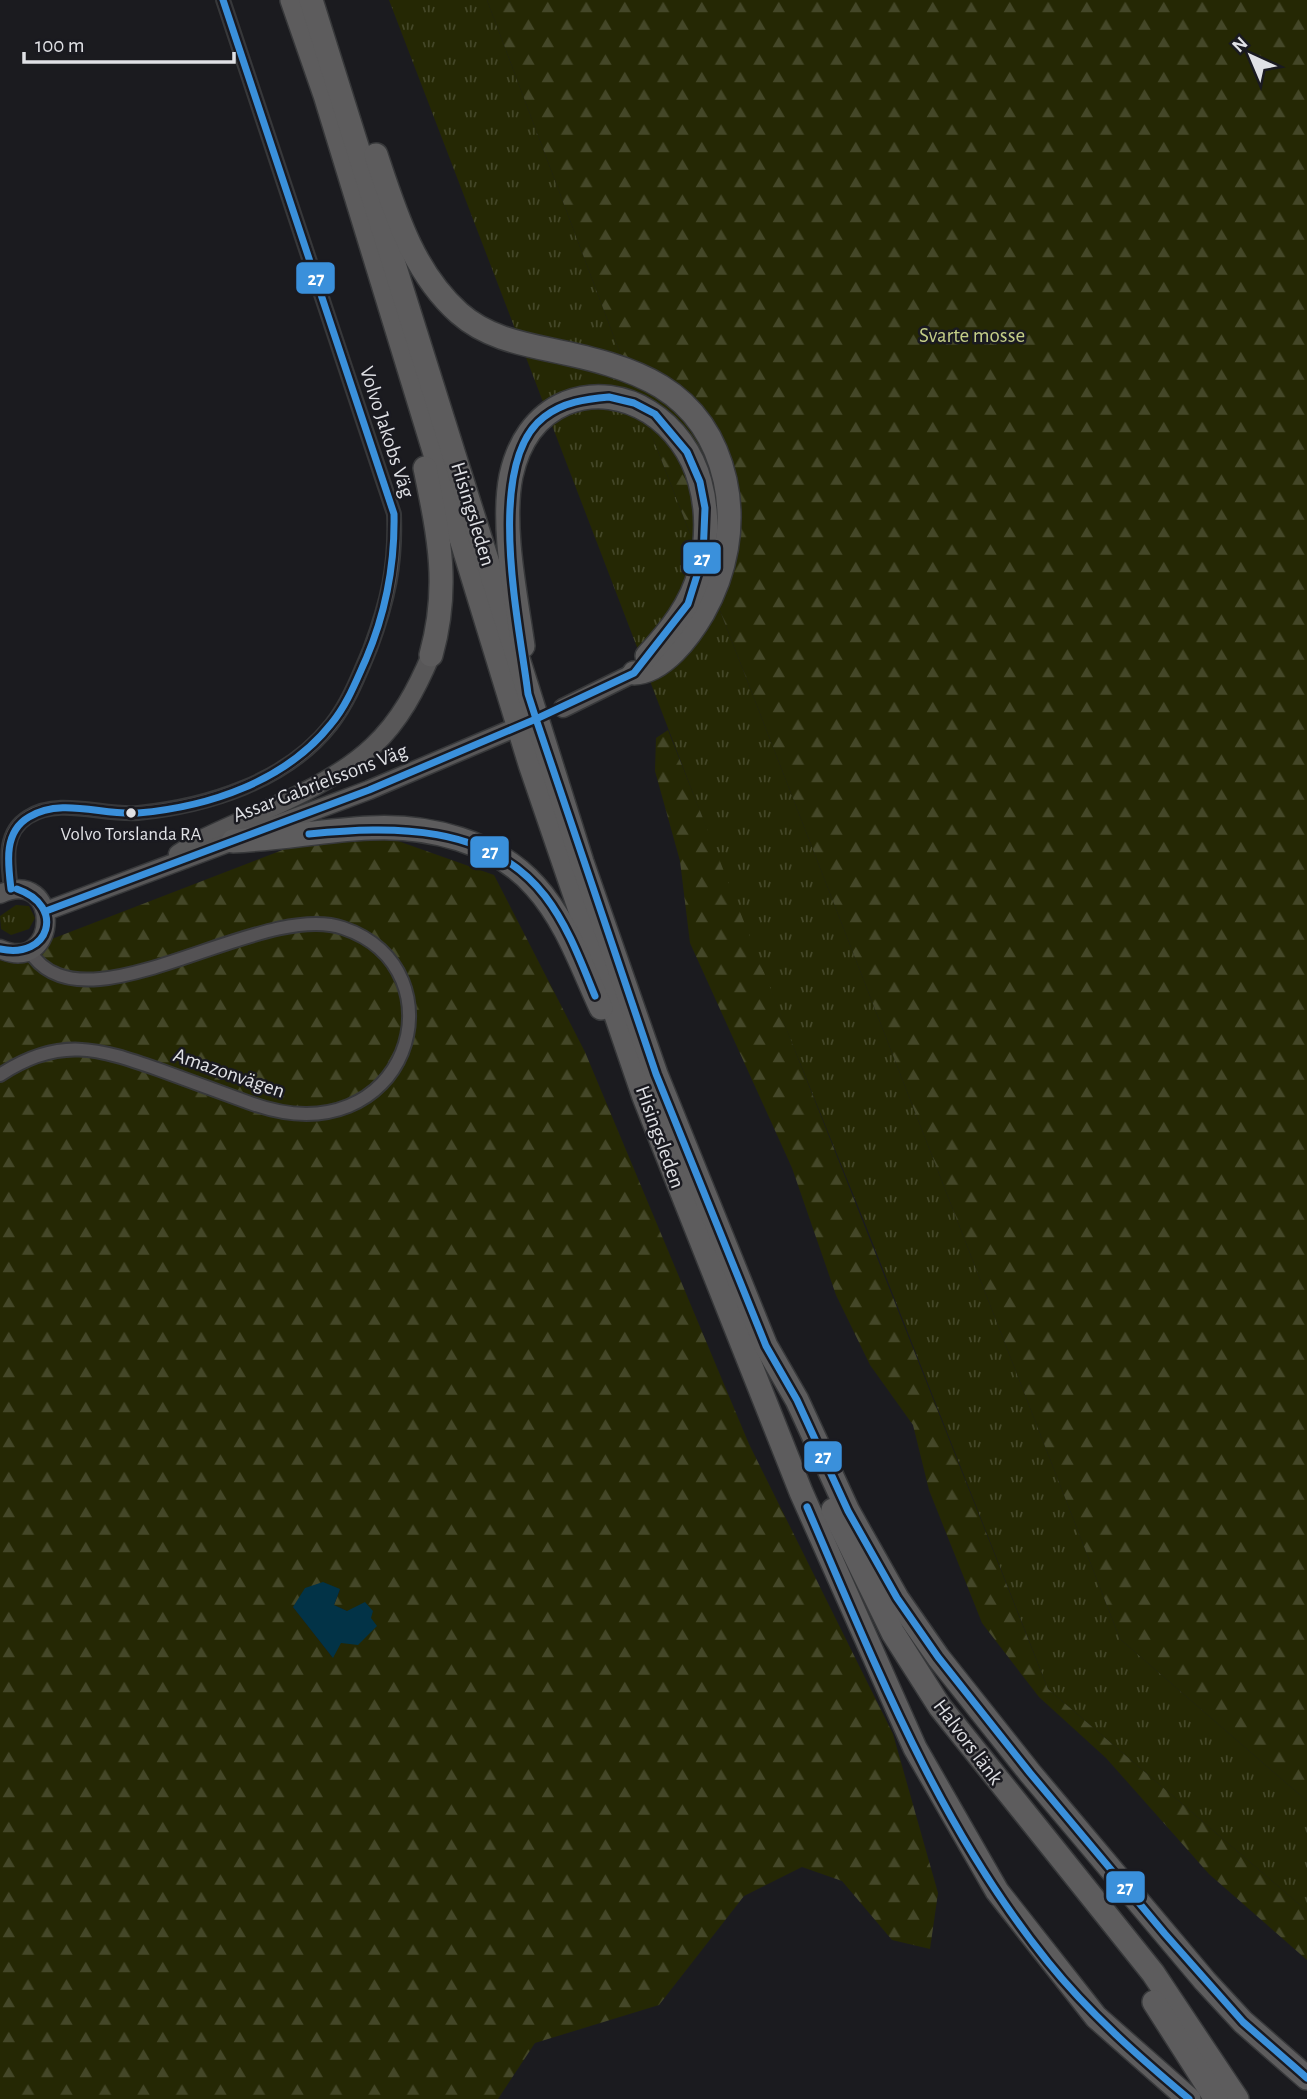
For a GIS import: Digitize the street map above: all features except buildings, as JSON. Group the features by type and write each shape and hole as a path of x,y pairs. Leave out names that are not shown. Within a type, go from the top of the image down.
{"highway":[{"name":"Hisingsleden","path":"292,0 530,764 644,1097 801,1492 915,1748 997,1891 1097,2017 1189,2099"},
{"name":"Hisingsleden","path":"311,0 528,695 656,1074 766,1346 797,1400 848,1511 897,1598 938,1657 1030,1773 1197,1971 1244,2021 1307,2078"},
{"path":"328,48 344,61 413,255 444,298 478,327 501,338 614,364 652,380 685,405 710,439 729,496 727,546 719,578 702,614 683,640 647,673 634,673"},
{"path":"404,353 401,379 422,452 441,555 442,610 431,655"},
{"path":"528,695 509,529 511,477 523,442 534,426 550,411 588,397 619,398 645,408 662,421 681,442 695,467 705,508 703,556 688,604 634,673"},
{"path":"233,841 367,828 410,828 463,840 498,855 535,885 551,909 572,943 620,1050 633,1059"},
{"name":"Halvors länk","path":"766,1346 774,1374 848,1545 893,1633 940,1707 980,1760 1153,1973 1237,2099"},
{"name":"Halvors länk","path":"801,1492 830,1534 880,1635 905,1676 976,1774 1125,1960 1170,2024 1216,2099"}],"street":[{"name":"Volvo Jakobs Väg","path":"6,891 10,839 19,824 29,816 51,808 131,813 202,802 240,789 276,772 315,742 332,724 355,685 378,627 395,559 394,514 223,0"},
{"name":"Assar Gabrielssons Väg","path":"145,874 198,841 325,780 373,746 408,702 431,655"},
{"path":"563,708 634,673"},
{"name":"Assar Gabrielssons Väg","path":"46,911 387,783 510,730"},
{"path":"0,949 18,953 29,950 45,933 46,911 32,894 6,891"},
{"name":"Amazonvägen","path":"0,1075 43,1053 68,1048 92,1049 270,1110 314,1114 352,1105 377,1089 397,1064 407,1035 407,998 394,968 369,940 329,924 304,923 275,927 142,971 101,979 69,980 58,976 43,967 29,950"}],"green space":[{"path":"389,0 487,0 626,369 1120,1639 1307,1801 1307,1911 1048,1689 866,1226 732,895"},
{"name":"Svarte mosse","path":"487,0 1307,0 1307,1801 1120,1639 626,369"},
{"path":"668,730 1048,1689 1307,1911 1307,1960 1209,1874 1106,1758 1039,1697 982,1623 929,1490 913,1425 870,1365 836,1295 792,1168 690,943 680,861 655,771 656,738"},
{"path":"350,824 494,875 585,1052 749,1444 893,1734 938,1893 930,1949 892,1940 842,1881 802,1867 744,1896 659,2005 535,2043 498,2099 0,2099 0,959","holes":["340,1590 334,1605 347,1611 332,1657 293,1607"]},
{"path":"16,905 29,906 35,918 29,929 11,935 1,929 0,916"}],"water":[{"path":"323,1582 340,1589 334,1605 347,1611 365,1602 373,1611 371,1618 377,1626 358,1645 341,1643 333,1658 293,1607 305,1588"}],"transit line":[{"name":"27","path":"11,889 11,840 21,823 42,811 69,808 138,813 192,805 244,788 292,761 313,744 342,709 366,659 384,606 393,552 394,514 223,0"},
{"name":"27","path":"609,397 634,403 655,414 687,452 700,482 705,508 703,556 688,604 634,673 536,719 528,694 513,589 510,507 515,470 525,439 544,417 583,400 609,397"},
{"name":"27","path":"46,911 369,790 536,719"},
{"name":"27","path":"536,719 656,1074 766,1346 797,1400 848,1511 897,1598 938,1657 1030,1773 1165,1934 1243,2022 1307,2078"},
{"name":"27","path":"309,834 405,831 467,842 496,854 522,872 545,896 561,919 595,996"},
{"name":"27","path":"0,949 31,947 46,930 42,907 32,897 17,889"},
{"name":"27","path":"807,1507 912,1743 974,1856 1009,1910 1064,1981 1115,2034 1189,2099"}],"place":[{"name":"Volvo Torslanda RA","path":"131,813"}]}
